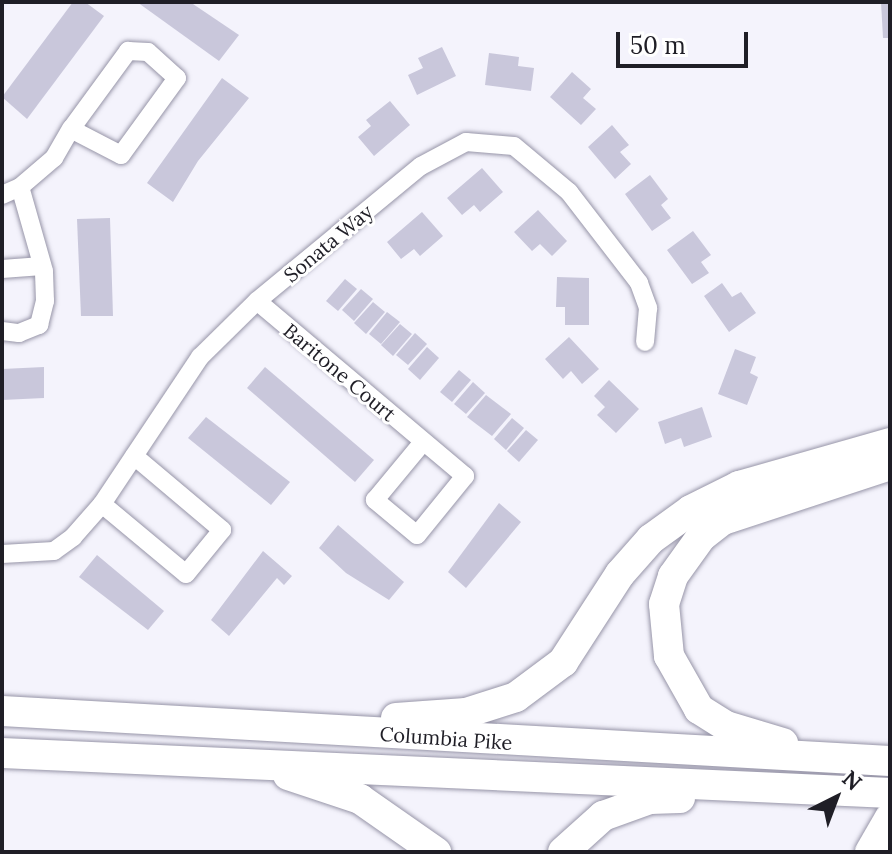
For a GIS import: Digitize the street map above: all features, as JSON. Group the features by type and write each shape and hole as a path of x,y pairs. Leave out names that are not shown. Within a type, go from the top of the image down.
{"main road":[{"path":"205,722 431,717 487,708 516,697 563,662 620,574 651,539 691,510 739,486 890,443"},
{"path":"879,760 726,726 699,709 669,656 664,604 685,555 723,520 890,465"},
{"name":"Columbia Pike","path":"2,711 879,760"},
{"name":"Columbia Pike","path":"2,753 890,793"},
{"path":"244,762 360,799 436,852"},
{"path":"563,852 603,816 650,799 845,790"},
{"path":"870,852 890,818"}],"street":[{"path":"2,195 20,187 54,158 71,129 128,51 148,52 177,78 121,155 71,129"},
{"name":"Sonata Way","path":"2,554 54,551 102,504 200,357 257,301 421,166 466,142 488,141 514,146 569,192 639,283 648,308 645,342"},
{"path":"2,331 19,333 39,325 45,301 42,266 20,187"},
{"path":"2,269 42,266"},
{"name":"Baritone Court","path":"257,301 465,476 417,535 375,500 423,442"},
{"path":"102,504 186,574 222,530 134,456"}],"building":[{"path":"73,2 85,2 104,16 27,119 2,97"},
{"path":"137,2 190,2 239,35 219,61"},
{"path":"881,2 890,2 890,38 883,38"},
{"path":"442,47 456,76 417,95 408,75 423,68 418,58"},
{"path":"489,53 519,57 518,66 534,68 531,91 485,85"},
{"path":"572,72 591,89 583,98 596,109 581,125 550,97"},
{"path":"222,78 249,98 198,161 173,202 147,183"},
{"path":"390,101 410,125 374,156 358,137 371,126 366,120"},
{"path":"612,125 629,145 620,152 631,164 615,179 588,147"},
{"path":"482,168 503,192 480,212 474,205 462,215 447,198"},
{"path":"650,175 668,199 661,205 671,218 652,231 625,194"},
{"path":"538,210 567,241 552,256 540,244 532,251 514,232"},
{"path":"422,212 443,236 420,256 414,249 401,259 387,242"},
{"path":"110,218 113,316 81,316 77,219"},
{"path":"693,231 711,255 701,262 709,273 692,284 667,250"},
{"path":"557,277 589,278 589,325 565,325 565,307 556,307"},
{"path":"345,279 357,289 338,311 326,301"},
{"path":"722,283 732,297 741,292 756,313 729,332 704,296"},
{"path":"361,289 373,299 354,321 342,310"},
{"path":"373,302 385,312 366,334 354,323"},
{"path":"387,312 400,322 381,344 369,334"},
{"path":"400,324 412,334 393,356 381,345"},
{"path":"415,333 427,344 408,365 396,355"},
{"path":"569,337 599,369 582,384 571,371 563,379 545,359"},
{"path":"427,347 439,358 420,380 408,369"},
{"path":"735,349 756,357 750,373 758,377 747,405 718,394"},
{"path":"44,367 44,398 2,400 2,369"},
{"path":"265,367 374,460 355,482 247,388"},
{"path":"459,370 471,380 452,402 440,392"},
{"path":"609,380 639,409 616,433 597,415 605,407 594,396"},
{"path":"473,382 485,393 466,414 454,404"},
{"path":"486,395 511,414 492,436 467,417"},
{"path":"702,407 712,437 684,447 681,438 665,444 658,422"},
{"path":"206,417 290,482 271,505 188,438"},
{"path":"512,418 524,428 506,450 494,439"},
{"path":"526,430 538,440 519,462 507,451"},
{"path":"499,503 521,522 466,588 448,572"},
{"path":"338,525 404,582 389,600 346,573 319,548"},
{"path":"263,551 292,576 284,585 277,578 229,636 211,620"},
{"path":"97,555 164,611 148,630 79,577"}]}
